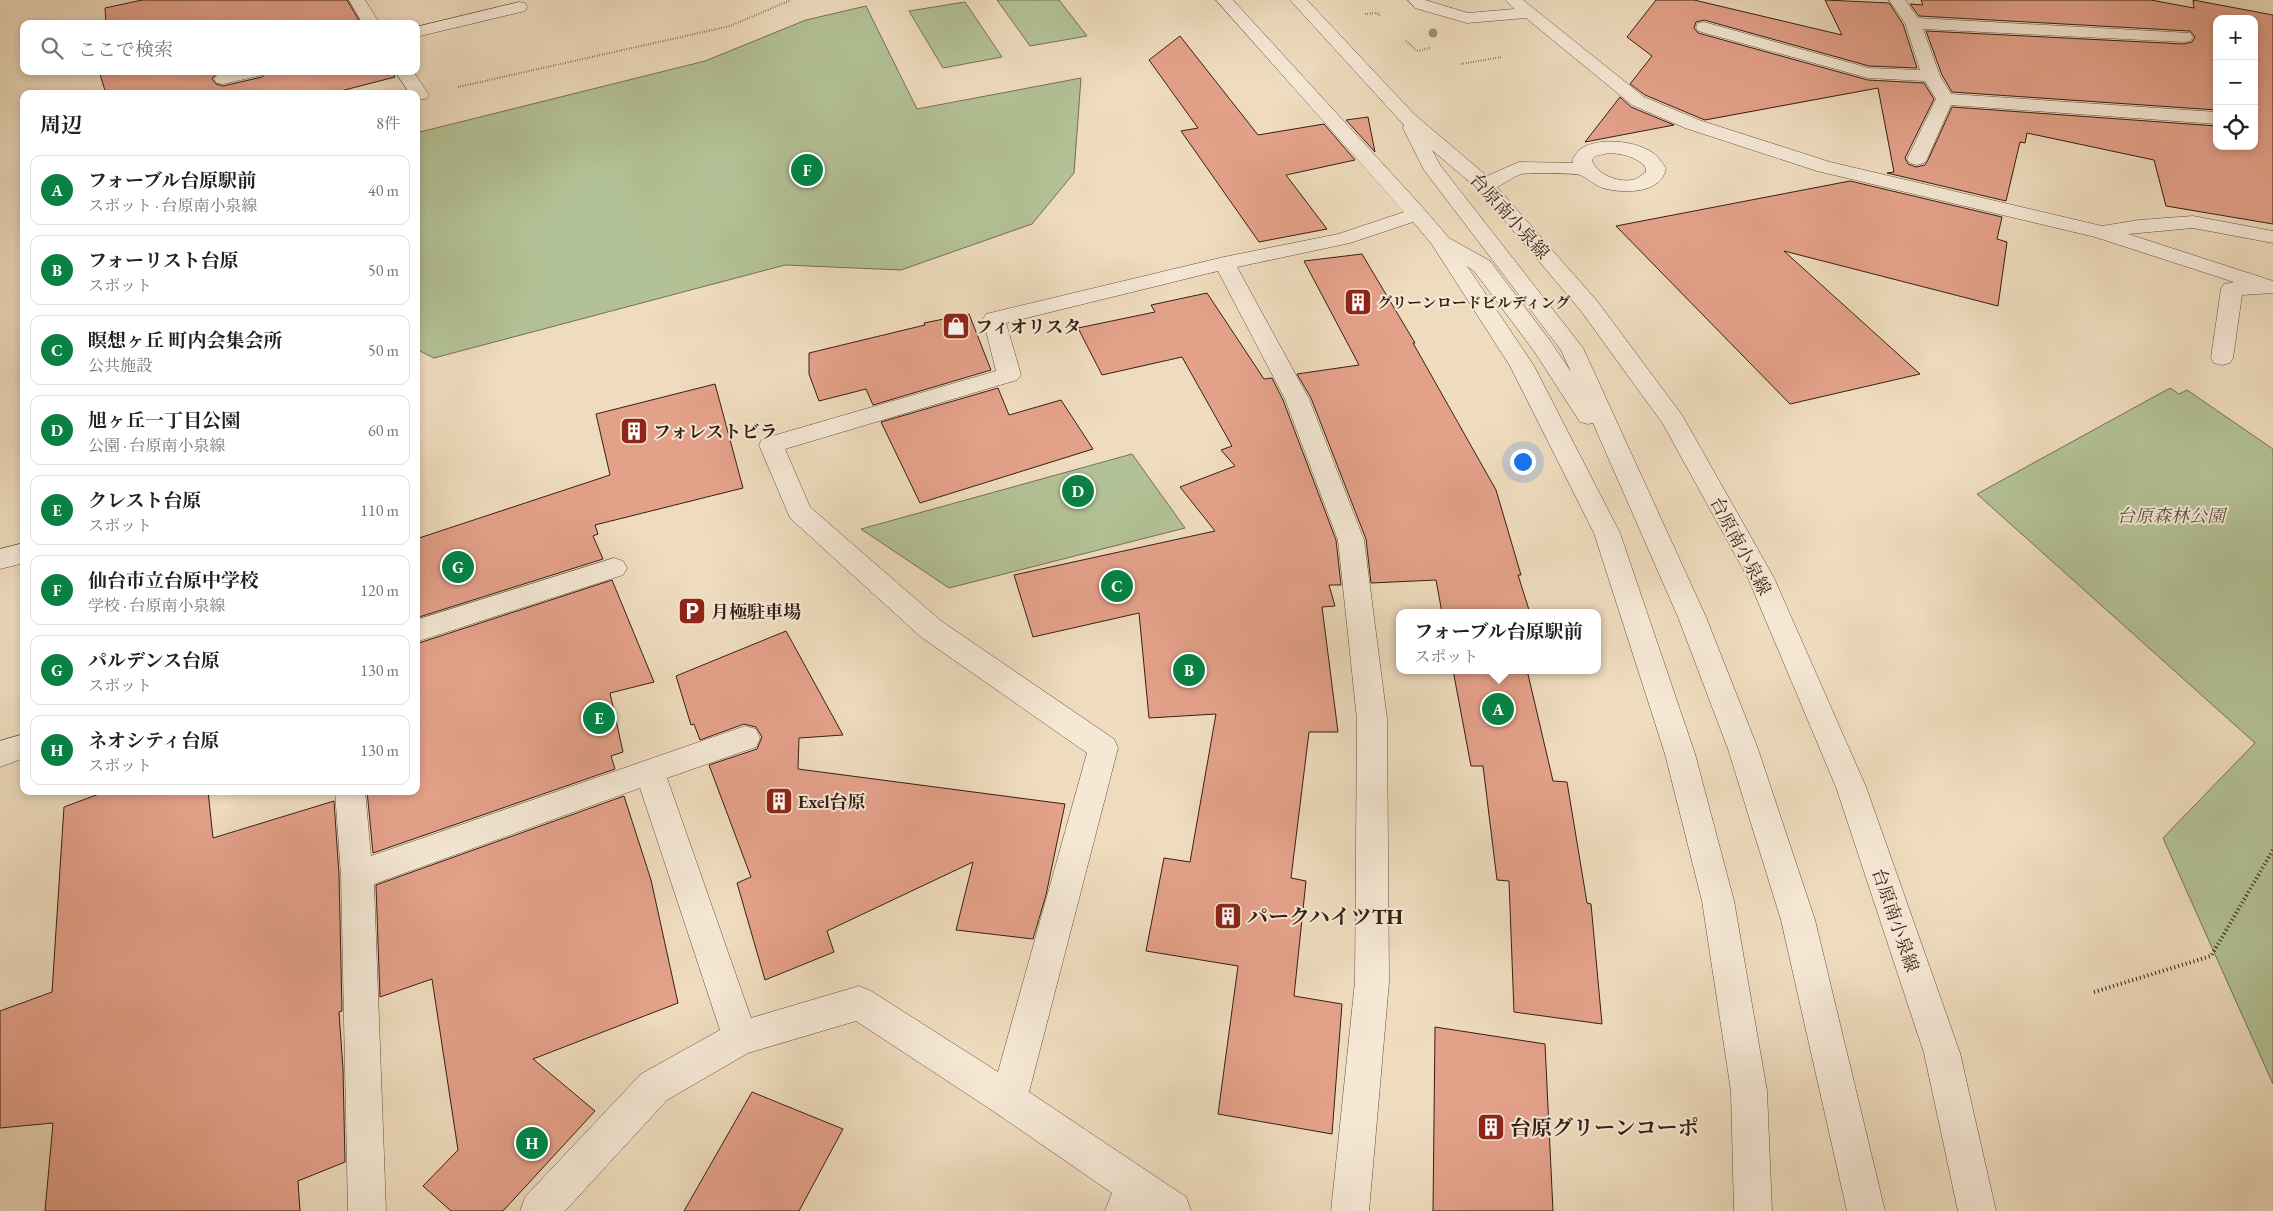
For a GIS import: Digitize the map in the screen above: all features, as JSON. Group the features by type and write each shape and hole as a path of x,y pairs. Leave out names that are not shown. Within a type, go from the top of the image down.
{"street":[{"path":"357,0 370,20"},
{"path":"1224,0 1439,239 1522,366 1607,533 1680,754 1718,901 1750,1091 1754,1211"},
{"name":"台原南小泉線","path":"1298,0 1407,118 1485,185 1589,306 1672,421 1761,578 1851,788 1939,1044 1977,1211"},
{"path":"1416,0 1421,5 1468,18 1531,13"},
{"path":"1512,0 1531,13 1638,100 1692,124 1824,167 2101,232 2272,287"},
{"path":"1897,0 1913,23 1931,76 1945,99"},
{"path":"420,31 518,7"},
{"path":"1913,23 2184,38"},
{"path":"1704,27 1868,73 1931,76"},
{"path":"223,79 240,75"},
{"path":"407,75 417,90"},
{"path":"1945,99 2213,118"},
{"path":"1918,159 1945,99"},
{"path":"1407,118 1431,166 1572,348 1692,617 1743,749 1798,920 1866,1211"},
{"path":"1485,185 1519,168 1584,169"},
{"path":"1009,1100 1103,748 931,629 799,512 771,445 1009,375 994,319 1224,263 1343,239 1418,214"},
{"path":"2101,232 2139,226 2193,222 2273,237"},
{"path":"1439,239 1482,266 1543,347 1641,499"},
{"path":"1224,263 1297,398 1351,540 1372,719 1372,982 1350,1211"},
{"path":"2222,358 2232,289 2272,287"},
{"path":"0,559 20,554"},
{"path":"420,629 614,568"},
{"path":"358,875 745,738"},
{"path":"0,754 20,747"},
{"path":"650,772 740,1038"},
{"path":"350,795 358,875 367,1211"},
{"path":"538,1211 654,1087 740,1038 859,1003 1009,1100 1129,1199 1172,1211"}],"path":[{"path":"420,95 730,26 790,0"},
{"path":"1400,36 1417,51 1436,47"},
{"path":"1461,64 1502,57"},
{"path":"2094,992 2211,956 2273,850"}],"green space":[{"path":"997,0 1059,0 1087,36 1030,46"},
{"path":"965,2 1002,57 943,68 909,11"},
{"path":"866,6 917,109 1081,78 1074,173 1032,224 901,270 785,265 434,358 420,351 420,132 705,61 806,20"},
{"name":"台原森林公園","path":"2170,388 2179,394 2187,390 2273,449 2273,1084 2163,838 2255,743 1977,494"},
{"path":"1132,454 1185,528 949,588 861,529"}],"building":[{"path":"142,0 347,0 359,20 106,20 105,8"},
{"path":"1656,0 1694,0 1842,35 1825,0 1889,3 1903,24 1917,68 1869,66 1704,20 1696,22 1694,28 1698,33 1868,80 1924,83 1934,99 1905,158 1908,164 1916,167 1925,165 1928,160 1952,107 2213,126 2213,150 2258,150 2258,15 2213,15 2213,110 1952,92 1942,75 1926,31 2184,44 2192,42 2195,37 2190,31 1919,16 1910,4 1923,5 1921,0 2151,0 2194,8 2193,0 2273,15 2273,224 2166,206 2154,160 2027,133 2025,143 2020,142 2006,201 1887,173 1894,172 1878,88 1705,120 1645,95 1630,84 1652,56 1627,37"},
{"path":"1180,36 1258,135 1324,124 1355,160 1286,175 1327,229 1259,242 1181,131 1198,128 1149,60"},
{"path":"100,75 215,75 212,79 216,84 223,86 264,75 394,75 395,77 345,90 105,90"},
{"path":"1620,97 1631,107 1674,125 1585,142"},
{"path":"1368,117 1375,152 1346,120"},
{"path":"1850,181 2002,217 1997,239 2007,242 1998,306 1784,251 1920,374 1790,404 1616,226"},
{"path":"1362,254 1415,343 1413,343 1496,490 1521,575 1518,575 1529,609 1441,609 1436,580 1371,583 1366,539 1311,398 1297,374 1359,365 1304,261"},
{"path":"1207,293 1264,379 1272,378 1283,400 1336,540 1341,585 1329,585 1335,606 1322,607 1338,732 1309,732 1291,878 1306,881 1294,996 1342,1004 1332,1134 1218,1114 1238,966 1146,951 1164,858 1190,862 1216,714 1149,718 1139,613 1033,637 1014,575 1215,531 1180,487 1235,466 1221,450 1232,446 1182,357 1102,375 1078,328 1155,312 1151,305"},
{"path":"969,314 991,370 873,405 866,389 819,401 809,374 809,353 925,325 924,323"},
{"path":"715,384 743,488 595,525 598,534 593,536 603,559 420,617 420,538 610,475 596,414"},
{"path":"998,388 1009,415 1061,400 1093,449 920,503 881,422"},
{"path":"612,580 654,682 610,693 623,752 611,756 615,769 373,853 367,795 420,795 420,643"},
{"path":"786,631 843,735 799,738 798,769 1065,804 1046,895 1033,939 956,930 973,862 827,931 834,952 765,980 737,883 751,877 709,765 757,749 762,737 756,727 744,724 700,740 694,724 691,725 676,676"},
{"path":"1454,674 1528,674 1553,781 1567,782 1587,903 1591,904 1602,1024 1514,1012 1509,881 1497,880 1483,766 1471,766"},
{"path":"96,795 208,795 213,838 334,801 339,875 342,1011 339,1012 343,1069 345,1162 298,1181 300,1211 45,1211 53,1123 0,1128 0,1011 52,992 64,807"},
{"path":"624,796 651,880 678,1003 533,1059 595,1111 503,1211 451,1211 423,1186 458,1150 432,979 380,997 376,885"},
{"name":"台原グリーンコーポ","path":"1435,1027 1545,1044 1553,1211 1433,1211"},
{"path":"752,1092 843,1129 799,1211 684,1211"}],"place":[{"name":"仙台市立台原中学校","path":"807,170"},
{"name":"グリーンロードビルディング","path":"1358,302"},
{"name":"フィオリスタ","path":"956,326"},
{"name":"フォレストビラ","path":"634,431"},
{"name":"旭ヶ丘一丁目公園","path":"1078,491"},
{"name":"パルデンス台原","path":"458,567"},
{"name":"瞑想ヶ丘 町内会集会所","path":"1117,586"},
{"name":"月極駐車場","path":"692,611"},
{"name":"フォーリスト台原","path":"1189,670"},
{"name":"フォーブル台原駅前","path":"1498,709"},
{"name":"クレスト台原","path":"599,718"},
{"name":"Exel台原","path":"779,801"},
{"name":"パークハイツTH","path":"1228,916"},
{"name":"台原グリーンコーポ","path":"1491,1127"},
{"name":"ネオシティ台原","path":"532,1143"}]}
